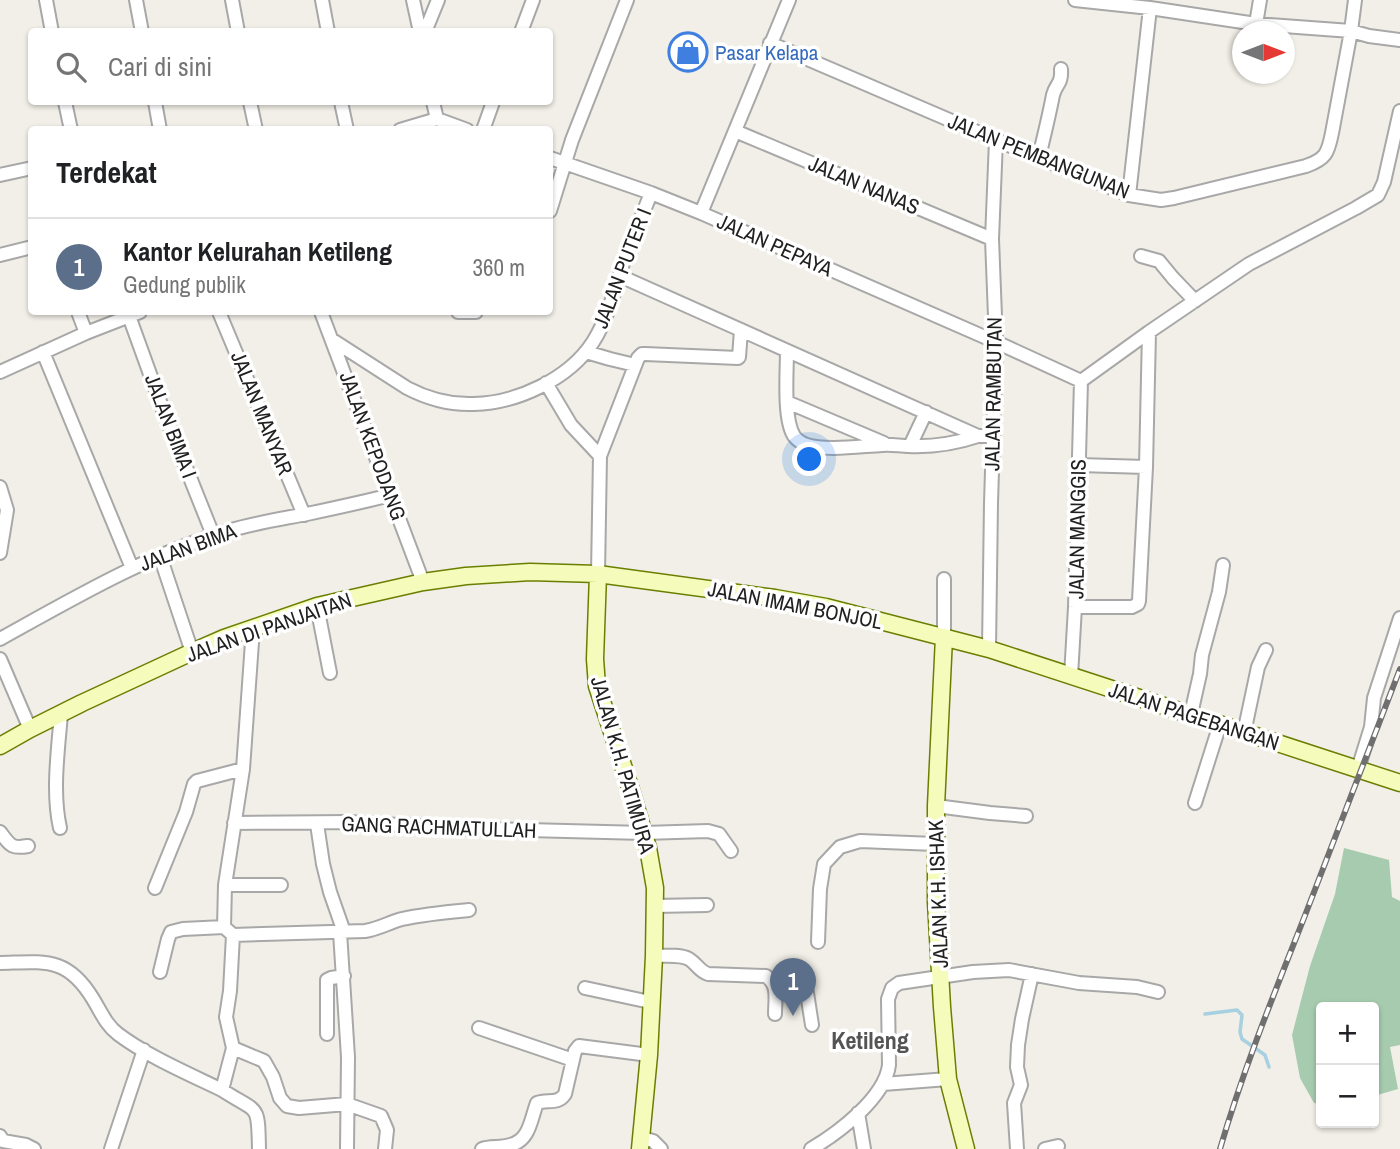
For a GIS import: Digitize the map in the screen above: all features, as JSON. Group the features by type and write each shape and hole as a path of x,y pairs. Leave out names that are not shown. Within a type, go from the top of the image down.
{"street":[{"path":"46,0 51,28"},
{"path":"136,0 141,28"},
{"path":"232,0 237,28"},
{"path":"322,0 327,28"},
{"path":"412,0 419,28"},
{"path":"427,28 438,0"},
{"path":"522,28 533,0"},
{"path":"553,202 572,140 627,0"},
{"path":"701,213 789,0"},
{"path":"1075,0 1150,8 1176,6 1247,21"},
{"path":"1256,21 1260,0"},
{"name":"JALAN PEMBANGUNAN","path":"771,43 1129,195 1161,200 1318,162 1324,157 1329,147 1355,0"},
{"path":"1129,195 1150,8"},
{"path":"1295,26 1351,31 1400,40"},
{"path":"1039,157 1054,92 1062,79 1061,69"},
{"path":"66,105 70,126"},
{"path":"156,105 159,126"},
{"path":"251,105 255,126"},
{"path":"342,105 346,126"},
{"path":"434,105 437,119"},
{"path":"484,126 492,105"},
{"path":"1081,381 1249,264 1377,195 1397,145 1400,111"},
{"path":"413,126 437,119 456,126"},
{"name":"JALAN NANAS","path":"735,131 992,239"},
{"name":"JALAN RAMBUTAN","path":"989,649 996,342 992,239 996,140"},
{"name":"JALAN PEPAYA","path":"553,159 701,213 1081,381"},
{"path":"0,175 28,169"},
{"name":"JALAN PUTER I","path":"334,341 407,388 437,400 474,404 492,402 508,399 545,383 570,367 586,352 595,338 651,193"},
{"path":"0,255 28,248"},
{"path":"1140,256 1159,261 1195,301"},
{"path":"620,276 978,436"},
{"path":"79,315 86,333"},
{"path":"0,372 131,315"},
{"name":"JALAN BIMA I","path":"134,315 163,410 213,536"},
{"name":"JALAN MANYAR","path":"220,315 304,515"},
{"name":"JALAN KEPODANG","path":"322,315 424,582"},
{"path":"598,574 600,456 638,358 642,354 737,358 741,330"},
{"path":"1075,607 1132,607 1138,604 1146,467 1149,332"},
{"path":"787,351 789,427 799,442 806,445 910,446 993,436"},
{"path":"43,352 132,568"},
{"path":"586,352 635,365"},
{"name":"JALAN MANGGIS","path":"1071,676 1081,381"},
{"path":"545,383 571,425 600,456"},
{"path":"787,402 887,444"},
{"path":"910,446 926,412"},
{"path":"1079,465 1146,467"},
{"path":"0,487 7,510 0,553"},
{"name":"JALAN BIMA","path":"0,639 103,582 213,536 268,521 391,495"},
{"path":"160,556 192,652"},
{"path":"1191,714 1223,565"},
{"name":"JALAN DI PANJAITAN","path":"0,746 192,652 317,606 424,582 466,576 530,572 598,574"},
{"name":"JALAN IMAM BONJOL","path":"598,574 826,607 989,649"},
{"name":"JALAN K.H. PATIMURA","path":"598,574 595,659 597,686 644,833 654,877 654,956 641,1143"},
{"path":"944,579 944,637"},
{"path":"317,606 330,673"},
{"path":"1358,769 1371,727 1374,698 1400,618"},
{"path":"222,1090 233,1048 226,1017 230,991 225,885 243,769 253,628"},
{"name":"JALAN K.H. ISHAK","path":"944,637 935,844 940,976 948,1079 965,1149"},
{"name":"JALAN PAGEBANGAN","path":"989,649 1400,783"},
{"path":"1244,733 1258,667 1266,650"},
{"path":"0,659 30,729"},
{"path":"60,828 57,789 61,714"},
{"path":"1195,803 1220,724"},
{"path":"155,888 186,812 194,784 243,769"},
{"path":"936,806 1026,816"},
{"name":"GANG RACHMATULLAH","path":"234,823 349,822 448,828 644,833 708,831 719,834 731,850"},
{"path":"317,824 325,872 342,932 348,1057 347,1149"},
{"path":"0,832 11,846 22,847 0,849"},
{"path":"818,942 820,888 824,864 840,847 860,841 935,844"},
{"path":"225,885 281,885"},
{"path":"654,906 707,905"},
{"path":"160,972 171,932 183,929 342,932 371,930 416,916 470,910"},
{"path":"654,956 688,958 699,970 708,974 766,975 775,984 775,1014"},
{"path":"0,963 43,962 57,965 74,975 116,1033 256,1111 259,1149"},
{"path":"811,1149 858,1113 883,1084 889,1065 888,999 892,988 899,983 940,976 1009,970 1079,983 1137,987 1158,992"},
{"path":"1017,1149 1014,1103 1021,1084 1017,1067 1018,1045 1032,974"},
{"path":"327,1034 327,980 344,976"},
{"path":"775,984 803,986 807,993 812,1025"},
{"path":"585,988 650,1002"},
{"path":"479,1028 573,1060"},
{"path":"482,1149 516,1143 529,1130 537,1103 557,1101 565,1094 576,1048 583,1045 649,1055"},
{"path":"233,1048 264,1061 273,1077 279,1098 288,1106 299,1108 347,1104 381,1116 387,1130 385,1149"},
{"path":"111,1149 144,1049"},
{"path":"883,1084 948,1079"},
{"path":"858,1113 864,1149"},
{"path":"0,1136 3,1141 34,1149"},
{"path":"641,1143 653,1141 661,1149"}],"green space":[{"path":"1344,848 1389,860 1392,897 1400,901 1400,1045 1390,1047 1398,1089 1379,1095 1379,1002 1316,1002 1316,1103 1300,1078 1292,1035 1310,966 1335,894"}],"waterway":[{"path":"1205,1014 1237,1010 1242,1015 1242,1039 1265,1055 1269,1067"}],"railway":[{"path":"1220,1149 1259,1032 1400,669"}],"place":[{"name":"Pasar Kelapa","path":"688,52"},
{"name":"Kantor Kelurahan Ketileng","path":"793,1016"}],"district":[{"name":"Ketileng","path":"870,1040"}]}
